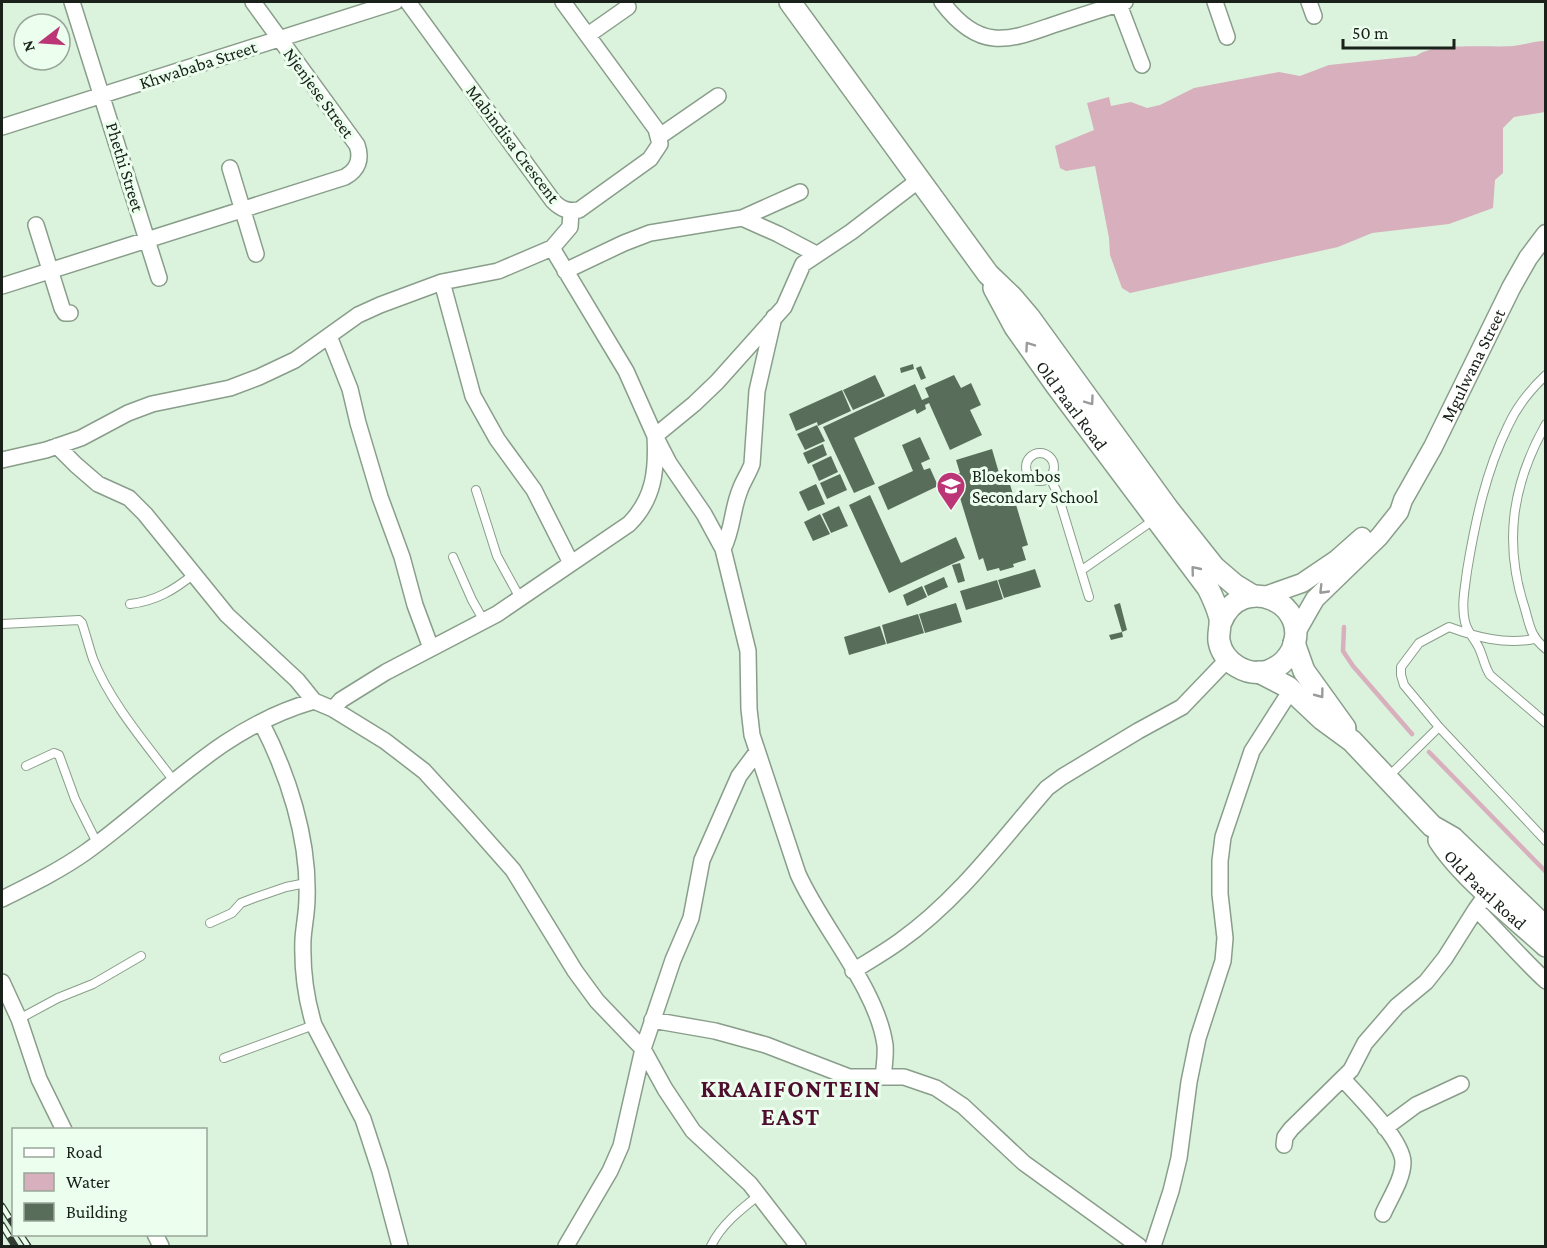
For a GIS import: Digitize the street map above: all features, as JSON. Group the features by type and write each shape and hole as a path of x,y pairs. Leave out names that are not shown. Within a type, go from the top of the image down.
{"main road":[{"name":"Old Paarl Road","path":"790,2 988,274 1029,317 1162,514 1213,598 1221,622 1219,639 1228,659 1243,669 1259,672 1278,680 1352,741 1432,826 1482,901 1545,946"},
{"name":"Old Paarl Road","path":"1162,514 1235,585 1284,607 1293,619 1295,638 1304,671 1352,741"},
{"path":"1221,622 1233,604 1242,598 1259,596"},
{"path":"1259,672 1267,671 1282,663 1287,658 1295,638"},
{"name":"Old Paarl Road","path":"1432,826 1457,842 1545,928"}],"street":[{"name":"Phethi Street","path":"72,2 147,240"},
{"path":"253,2 280,39"},
{"name":"Khwababa Street","path":"2,127 395,2"},
{"name":"Mabindisa Crescent","path":"408,2 553,201 564,210 571,212 579,210 650,159 660,144 660,136 718,96"},
{"path":"563,2 660,136"},
{"path":"942,2 952,16 964,25 993,38 1022,35 1120,2 1142,65"},
{"path":"1215,2 1227,37"},
{"path":"588,35 627,7"},
{"name":"Njenjese Street","path":"2,286 345,177 355,170 360,158 357,146 280,39"},
{"path":"230,168 256,254"},
{"path":"655,436 717,382 784,307 803,264 851,232 919,180"},
{"path":"565,271 650,233 742,218 800,192"},
{"path":"3,458 81,438 144,407 230,388 259,377 295,360 358,315 442,282 498,271 552,248 570,227 571,212"},
{"path":"742,218 816,254"},
{"path":"36,225 62,308 65,313 70,313"},
{"name":"Mgulwana Street","path":"1295,638 1315,599 1379,537 1395,518 1433,447 1511,288 1545,234"},
{"path":"147,240 159,278"},
{"path":"552,248 626,371 669,463 704,514 723,549 748,651 749,709 752,735 757,752 798,874 807,894 872,1004 885,1045 883,1077"},
{"path":"442,282 473,396 497,439 534,490 571,563"},
{"path":"723,549 733,522 740,489 752,464 758,391 774,317"},
{"path":"329,336 350,389 377,487 402,557 430,648"},
{"path":"333,709 341,699 430,648 484,621 629,524 650,495 655,475 655,436"},
{"path":"57,446 98,484 129,498 227,615 290,673 314,701 333,709 385,741 424,771 513,870 575,971 597,1001 643,1049 665,1089 693,1131 750,1184 798,1246"},
{"name":"Mgulwana Street","path":"1259,596 1302,583 1354,545 1403,500"},
{"path":"853,971 901,941 931,915 972,876 1047,788 1110,748 1182,707 1228,659"},
{"path":"1153,1246 1174,1180 1198,1038 1223,961 1225,938 1220,872 1223,837 1252,751 1291,690"},
{"path":"2,899 57,870 98,843 227,741 261,722 314,701"},
{"path":"261,722 273,746 299,825 308,896 303,941 306,984 314,1025 363,1119 400,1246"},
{"path":"566,1246 610,1171 621,1146 643,1049 673,960 691,918 702,860 739,776 757,752"},
{"path":"1284,1146 1285,1137 1291,1129 1351,1070 1365,1043 1381,1024 1397,1006 1426,982 1445,958 1482,901 1501,934 1515,952 1545,981"},
{"path":"2,982 19,1019 39,1079 63,1128"},
{"path":"652,1020 725,1034 765,1045 849,1077 904,1077 936,1088 963,1106 1024,1163 1139,1246"},
{"path":"1343,1079 1385,1128 1401,1151 1403,1163 1401,1175 1383,1214"},
{"path":"1385,1128 1416,1105 1461,1084"}],"lane":[{"path":"1545,375 1526,394 1508,426 1490,468 1472,542 1464,594 1465,622 1470,635 1479,647 1490,675 1545,723"},
{"path":"1545,424 1531,450 1519,485 1514,511 1513,542 1515,570 1521,598 1534,639 1545,649"},
{"path":"1050,478 1057,492 1089,597"},
{"path":"476,490 497,556 520,598"},
{"path":"1082,570 1162,514"},
{"path":"453,557 484,621"},
{"path":"130,604 157,598 174,590 194,573"},
{"path":"2,624 79,620 82,623 93,660 105,682 174,781"},
{"path":"1534,639 1519,642 1470,635 1449,627 1419,643 1401,667 1401,675 1404,685 1439,727 1545,841"},
{"path":"1387,778 1439,727"},
{"path":"26,766 54,753 59,754 75,800 98,843"},
{"path":"210,923 232,913 241,903 286,887 306,883"},
{"path":"19,1019 58,998 93,984 141,956"},
{"path":"224,1058 314,1025"},
{"path":"711,1246 723,1227 759,1195"}],"water":[{"path":"1545,41 1545,112 1514,117 1503,128 1503,173 1495,180 1493,208 1449,224 1372,233 1338,247 1130,293 1122,288 1110,255 1109,238 1095,166 1066,171 1060,168 1055,146 1094,130 1087,103 1109,97 1111,106 1131,102 1147,108 1160,105 1194,88 1279,72 1300,76 1329,65 1416,56 1448,47 1513,46"}],"building":[{"path":"913,364 914,369 901,373 900,368"},
{"path":"921,366 926,378 921,380 916,368"},
{"path":"875,375 885,396 853,410 843,390"},
{"path":"954,375 961,388 971,383 981,405 970,410 982,435 950,450 929,403 925,405 926,409 917,414 915,409 854,438 875,484 854,493 823,427 915,384 922,400 929,397 925,388"},
{"path":"842,390 851,411 818,426 817,422 796,431 789,414"},
{"path":"817,425 825,441 805,450 797,434"},
{"path":"920,437 930,459 921,463 924,470 930,468 938,486 888,510 878,487 913,471 902,445"},
{"path":"823,444 827,455 808,464 803,453"},
{"path":"992,449 999,473 1006,471 1028,545 1022,547 1026,560 1000,571 999,568 987,571 983,558 979,560 953,475 960,473 956,460"},
{"path":"831,456 838,472 819,481 812,465"},
{"path":"840,474 847,490 827,499 820,483"},
{"path":"816,484 825,504 808,511 799,492"},
{"path":"870,495 901,563 956,537 965,558 889,593 849,505"},
{"path":"839,506 848,526 831,533 822,514"},
{"path":"820,514 830,534 813,541 804,522"},
{"path":"960,563 965,581 958,583 952,565"},
{"path":"1035,569 1041,587 1004,598 998,580"},
{"path":"944,577 948,587 928,596 924,586"},
{"path":"997,580 1003,599 966,610 960,591"},
{"path":"922,586 927,597 907,606 903,595"},
{"path":"956,603 962,622 925,633 919,614"},
{"path":"1120,603 1127,630 1122,632 1114,605"},
{"path":"918,614 924,633 887,644 882,625"},
{"path":"880,626 886,644 849,655 844,637"},
{"path":"1122,632 1123,637 1111,640 1109,635"}],"waterway":[{"path":"1344,627 1343,651 1353,666 1412,734"},
{"path":"1429,752 1546,872"}],"railway":[{"path":"2,1206 12,1222"},
{"path":"2,1225 15,1246"},
{"path":"21,1236 28,1246"}],"place":[{"name":"Bloekombos Secondary School","path":"951,512"}],"district":[{"name":"KRAAIFONTEIN EAST","path":"791,1102"}]}
